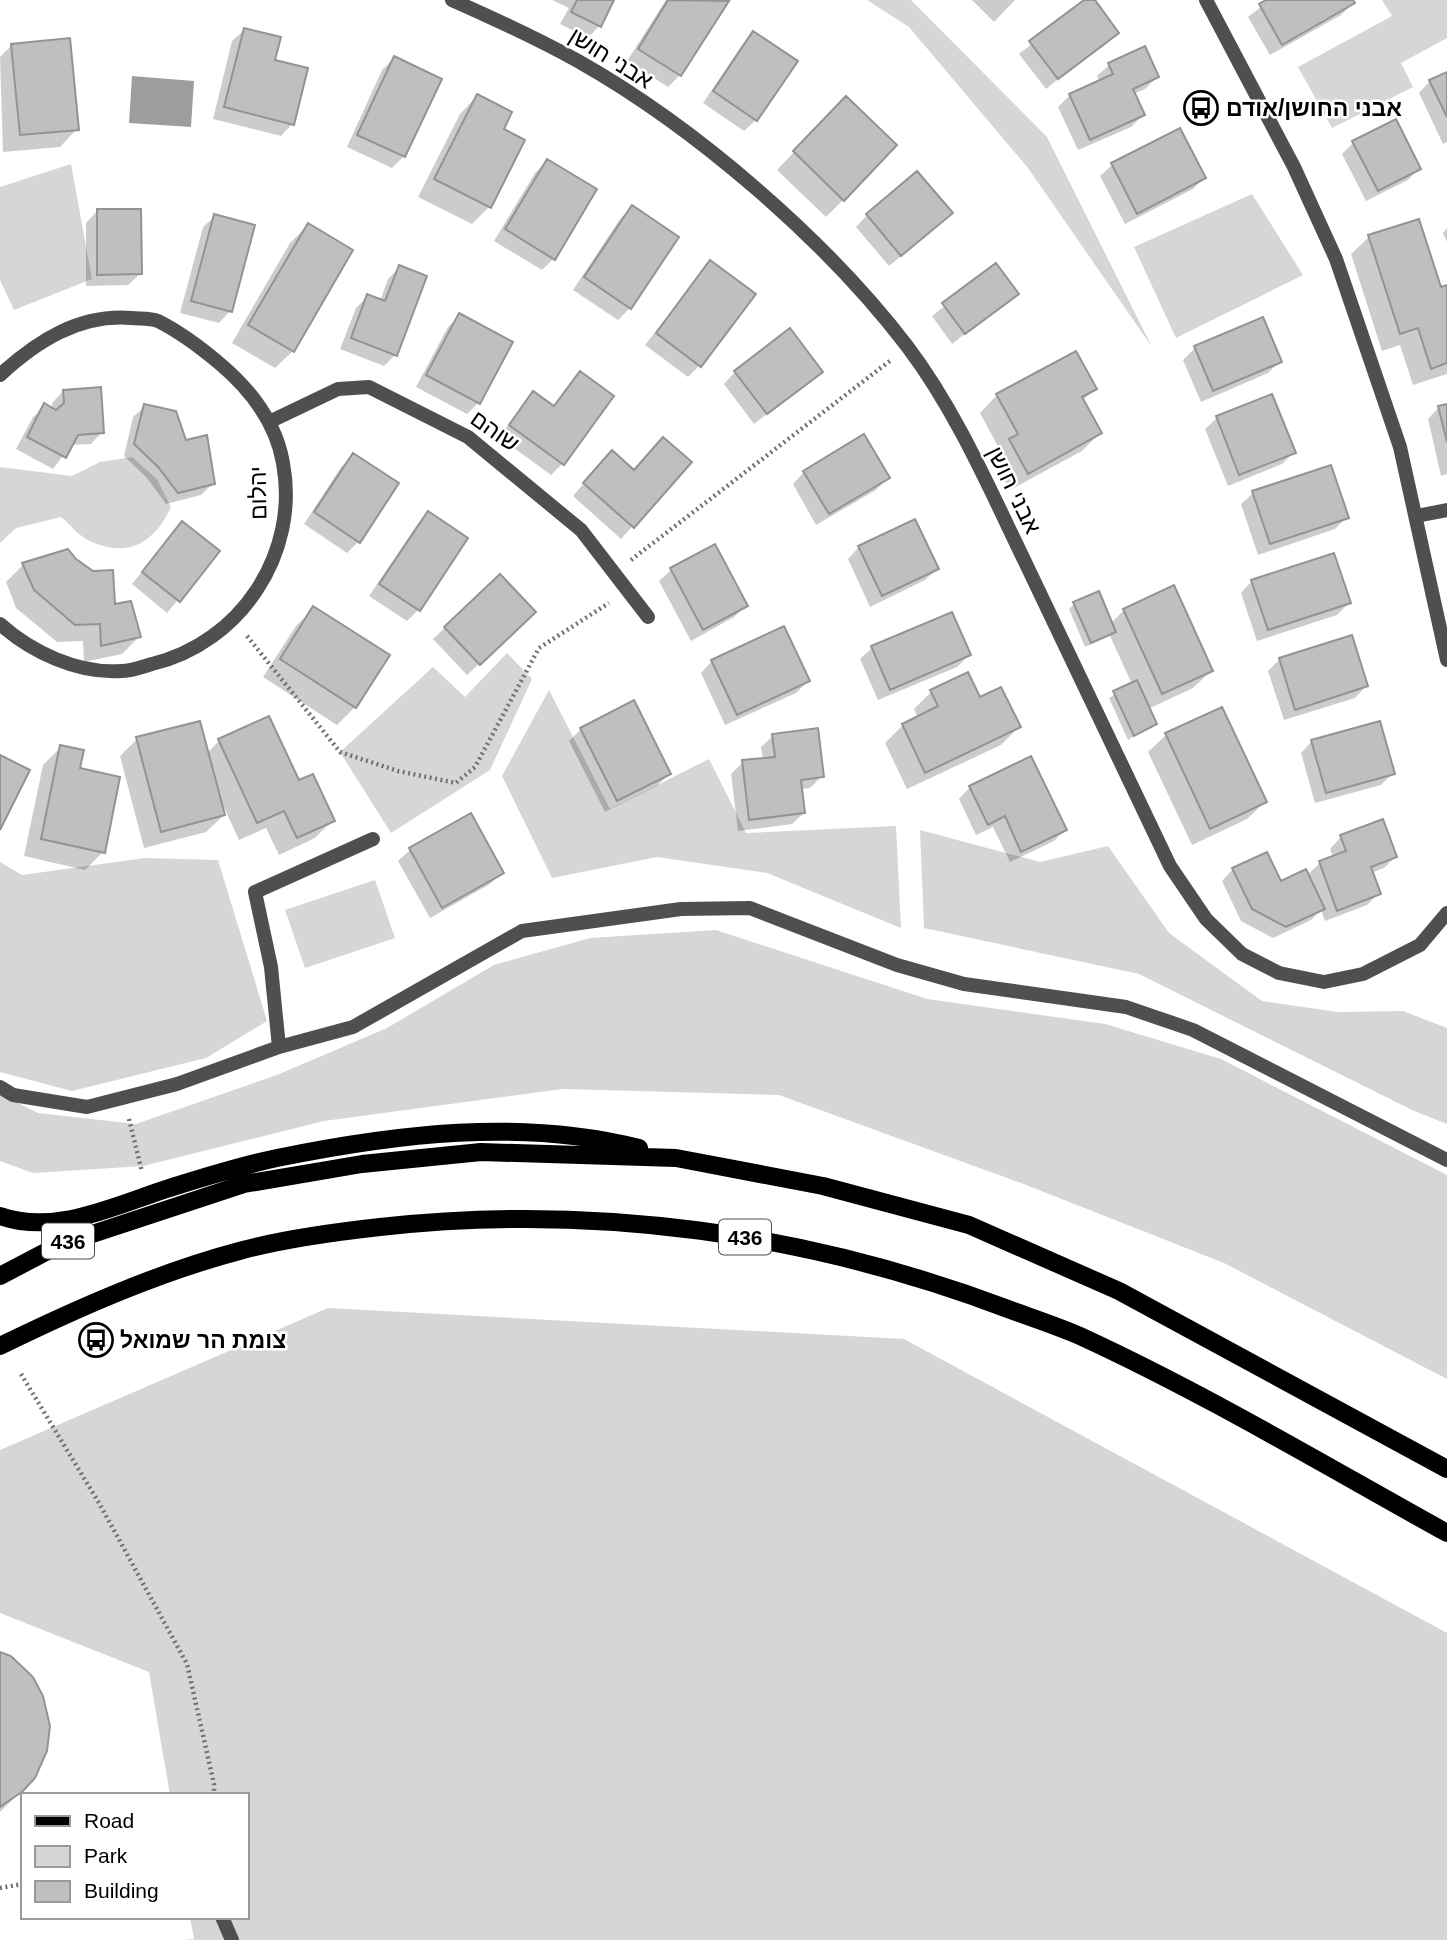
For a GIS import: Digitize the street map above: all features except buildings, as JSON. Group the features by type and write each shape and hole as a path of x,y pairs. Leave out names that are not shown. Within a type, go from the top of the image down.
{"main road":[{"path":"0,1216 31,1223 50,1223 86,1215 180,1184 275,1159 366,1143 497,1130 599,1138 676,1158"},
{"name":"436","path":"0,1276 59,1245 244,1184 362,1164 481,1152 676,1158 823,1186 969,1226 1119,1291 1447,1469"},
{"name":"436","path":"0,1346 68,1313 159,1277 245,1249 343,1231 460,1218 573,1219 691,1227 805,1247 946,1285 1079,1335 1447,1533"}],"street":[{"name":"אבני חושן","path":"452,0 580,62 681,129 761,195 845,274 907,347 953,417 1170,866 1206,919 1242,954 1279,972 1324,982 1363,974 1420,944 1447,913"},
{"path":"1206,0 1294,167 1336,259 1400,447 1447,660"},
{"name":"יהלום","path":"0,375 39,342 76,324 116,317 155,320 197,345 242,382 269,422 283,463 286,518 273,562 247,607 211,638 173,659 121,671 83,668 43,653 0,624"},
{"name":"שוהם","path":"269,422 338,389 369,387 468,437 581,530 648,617"},
{"path":"1416,516 1447,510"},
{"path":"279,1047 271,967 255,891 373,839"},
{"path":"0,1087 13,1095 87,1107 177,1084 279,1047 353,1027 522,931 681,909 750,908 897,965 964,984 1126,1007 1194,1030 1447,1160"},
{"path":"223,1919 232,1940"}],"path":[{"path":"614,573 907,347"},
{"path":"233,619 340,752 398,771 456,783 475,767 539,648 627,591"},
{"path":"124,1097 142,1173"},
{"path":"21,1374 99,1503 187,1664 215,1784 214,1793"},
{"path":"0,1888 21,1884"}],"green space":[{"path":"867,0 911,0 1047,137 1152,347 1028,168 909,27"},
{"path":"1382,0 1447,0 1447,38 1401,63 1413,87 1332,128 1298,67 1392,16"},
{"path":"71,164 92,279 14,310 0,280 0,187"},
{"path":"1252,194 1303,275 1176,338 1134,247"},
{"path":"132,457 157,479 171,507 156,531 147,539 126,548 100,545 83,537 61,517 16,528 0,543 0,467 72,476 100,462"},
{"path":"507,653 532,679 490,770 391,833 340,752 433,667 465,697"},
{"path":"549,690 610,809 709,759 746,833 896,826 901,928 767,873 657,857 552,878 502,776"},
{"path":"920,830 1040,862 1108,846 1169,933 1262,1001 1338,1012 1403,1011 1447,1028 1447,1124 1412,1110 1139,974 924,928"},
{"path":"145,858 218,860 267,1021 206,1058 72,1091 0,1072 0,862 22,875"},
{"path":"375,880 395,938 305,968 285,910"},
{"path":"716,930 927,999 1105,1024 1221,1059 1447,1175 1447,1379 1224,1263 1021,1183 779,1095 563,1089 324,1121 143,1166 33,1173 0,1161 0,1094 38,1113 136,1124 277,1075 387,1028 494,965 590,938"},
{"path":"328,1308 904,1339 1447,1633 1447,1940 184,1940 194,1939 190,1919 248,1919 248,1793 170,1793 149,1672 0,1613 0,1450"}],"shaded area":[{"path":"132,76 194,81 191,127 129,123"}],"place":[{"name":"אבני החושן/אודם","path":"1201,108"},
{"name":"צומת הר שמואל","path":"96,1340"}]}
